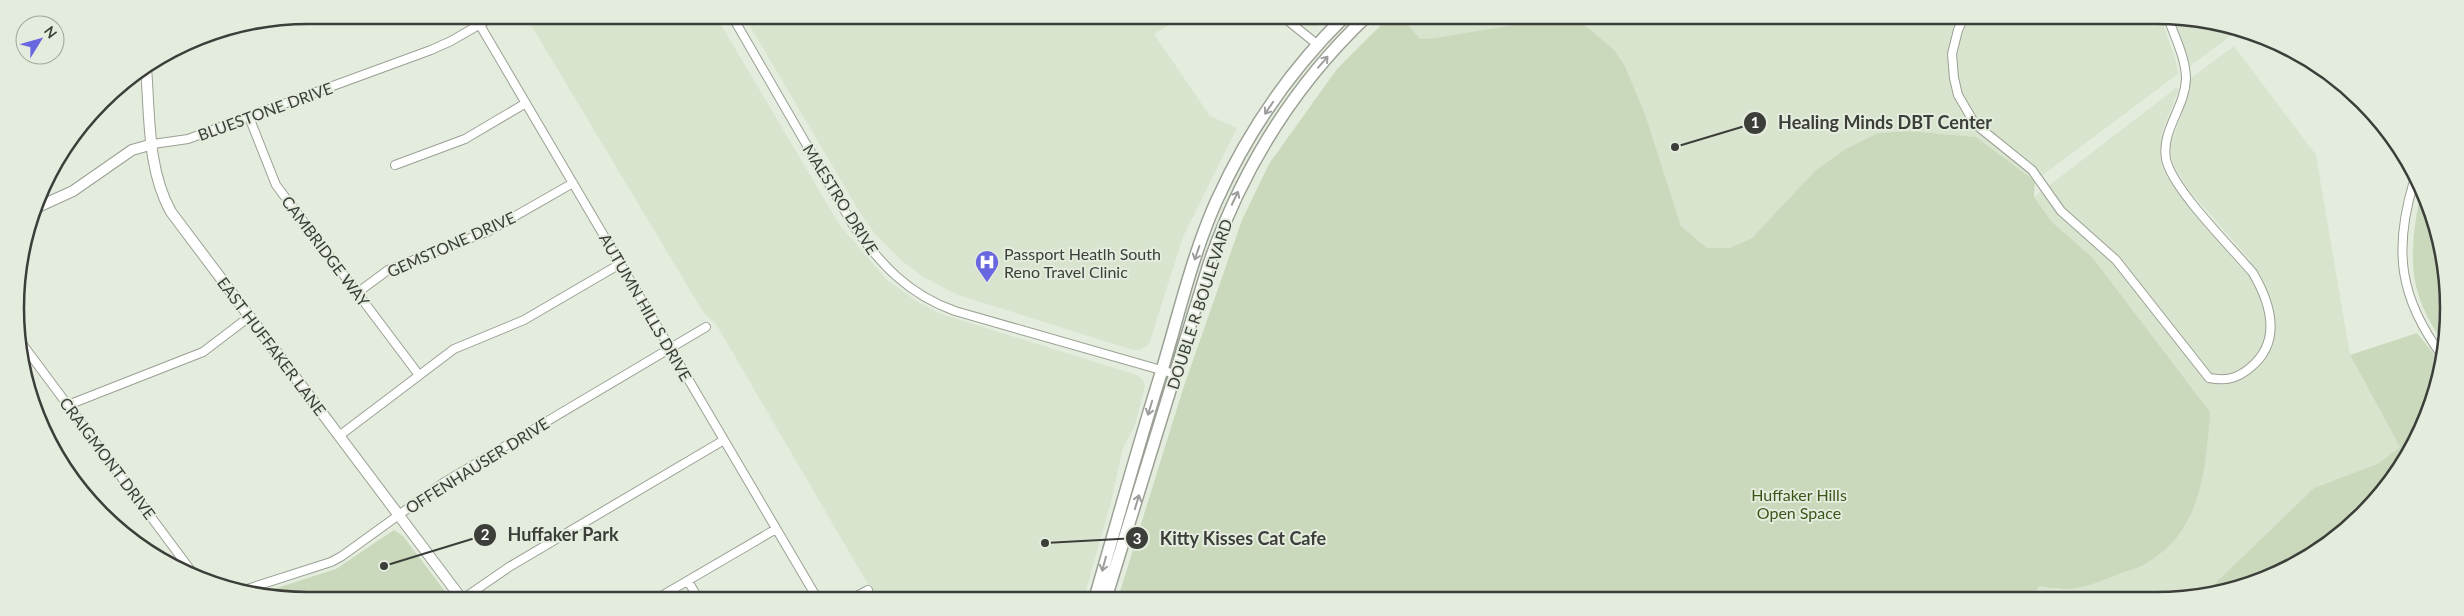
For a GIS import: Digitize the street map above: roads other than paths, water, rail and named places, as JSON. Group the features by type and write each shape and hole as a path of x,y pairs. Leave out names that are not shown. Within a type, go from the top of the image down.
{"main road":[{"name":"DOUBLE R BOULEVARD","path":"1097,592 1189,275 1224,185 1244,147 1268,109 1318,45 1338,24"},
{"name":"DOUBLE R BOULEVARD","path":"1108,592 1218,238 1251,166 1277,122 1307,81 1360,24"}],"street":[{"name":"MAESTRO DRIVE","path":"737,24 853,225 875,256 900,281 919,295 949,309 1176,374"},
{"path":"1292,24 1318,45"},
{"path":"1961,24 1952,54 1954,78 1958,95 1975,124 2032,170 2061,211 2116,260 2208,378 2226,380 2248,370 2261,359 2268,348 2271,337 2269,312 2262,288 2254,273 2182,190 2169,169 2166,159 2166,136 2186,80 2181,56 2170,24"},
{"name":"AUTUMN HILLS DRIVE","path":"480,25 813,592"},
{"name":"BLUESTONE DRIVE","path":"43,205 73,191 132,150 153,144 188,139 431,50 480,25"},
{"name":"EAST HUFFAKER LANE","path":"147,74 158,184 171,212 457,592"},
{"path":"395,165 465,139 526,103"},
{"name":"CAMBRIDGE WAY","path":"249,117 269,172 276,185 419,376"},
{"name":"GEMSTONE DRIVE","path":"357,293 388,270 489,231 573,183"},
{"path":"2413,186 2402,234 2402,269 2414,307 2423,326 2437,348"},
{"path":"339,436 466,343 524,320 620,264"},
{"path":"68,405 202,352 249,317"},
{"name":"OFFENHAUSER DRIVE","path":"253,587 330,562 342,556 443,482 706,327"},
{"name":"CRAIGMONT DRIVE","path":"27,350 187,565"},
{"path":"471,592 509,567 724,440"},
{"path":"669,592 776,529"},
{"path":"688,581 694,592"},
{"path":"864,592 868,590"}],"place":[{"name":"Healing Minds DBT Center","path":"1675,147"},
{"name":"Passport Heatlh South Reno Travel Clinic","path":"987,283"},
{"name":"Kitty Kisses Cat Cafe","path":"1045,543"},
{"name":"Huffaker Park","path":"384,566"}],"park label":[{"name":"Huffaker Hills Open Space","path":"1799,503"}]}
